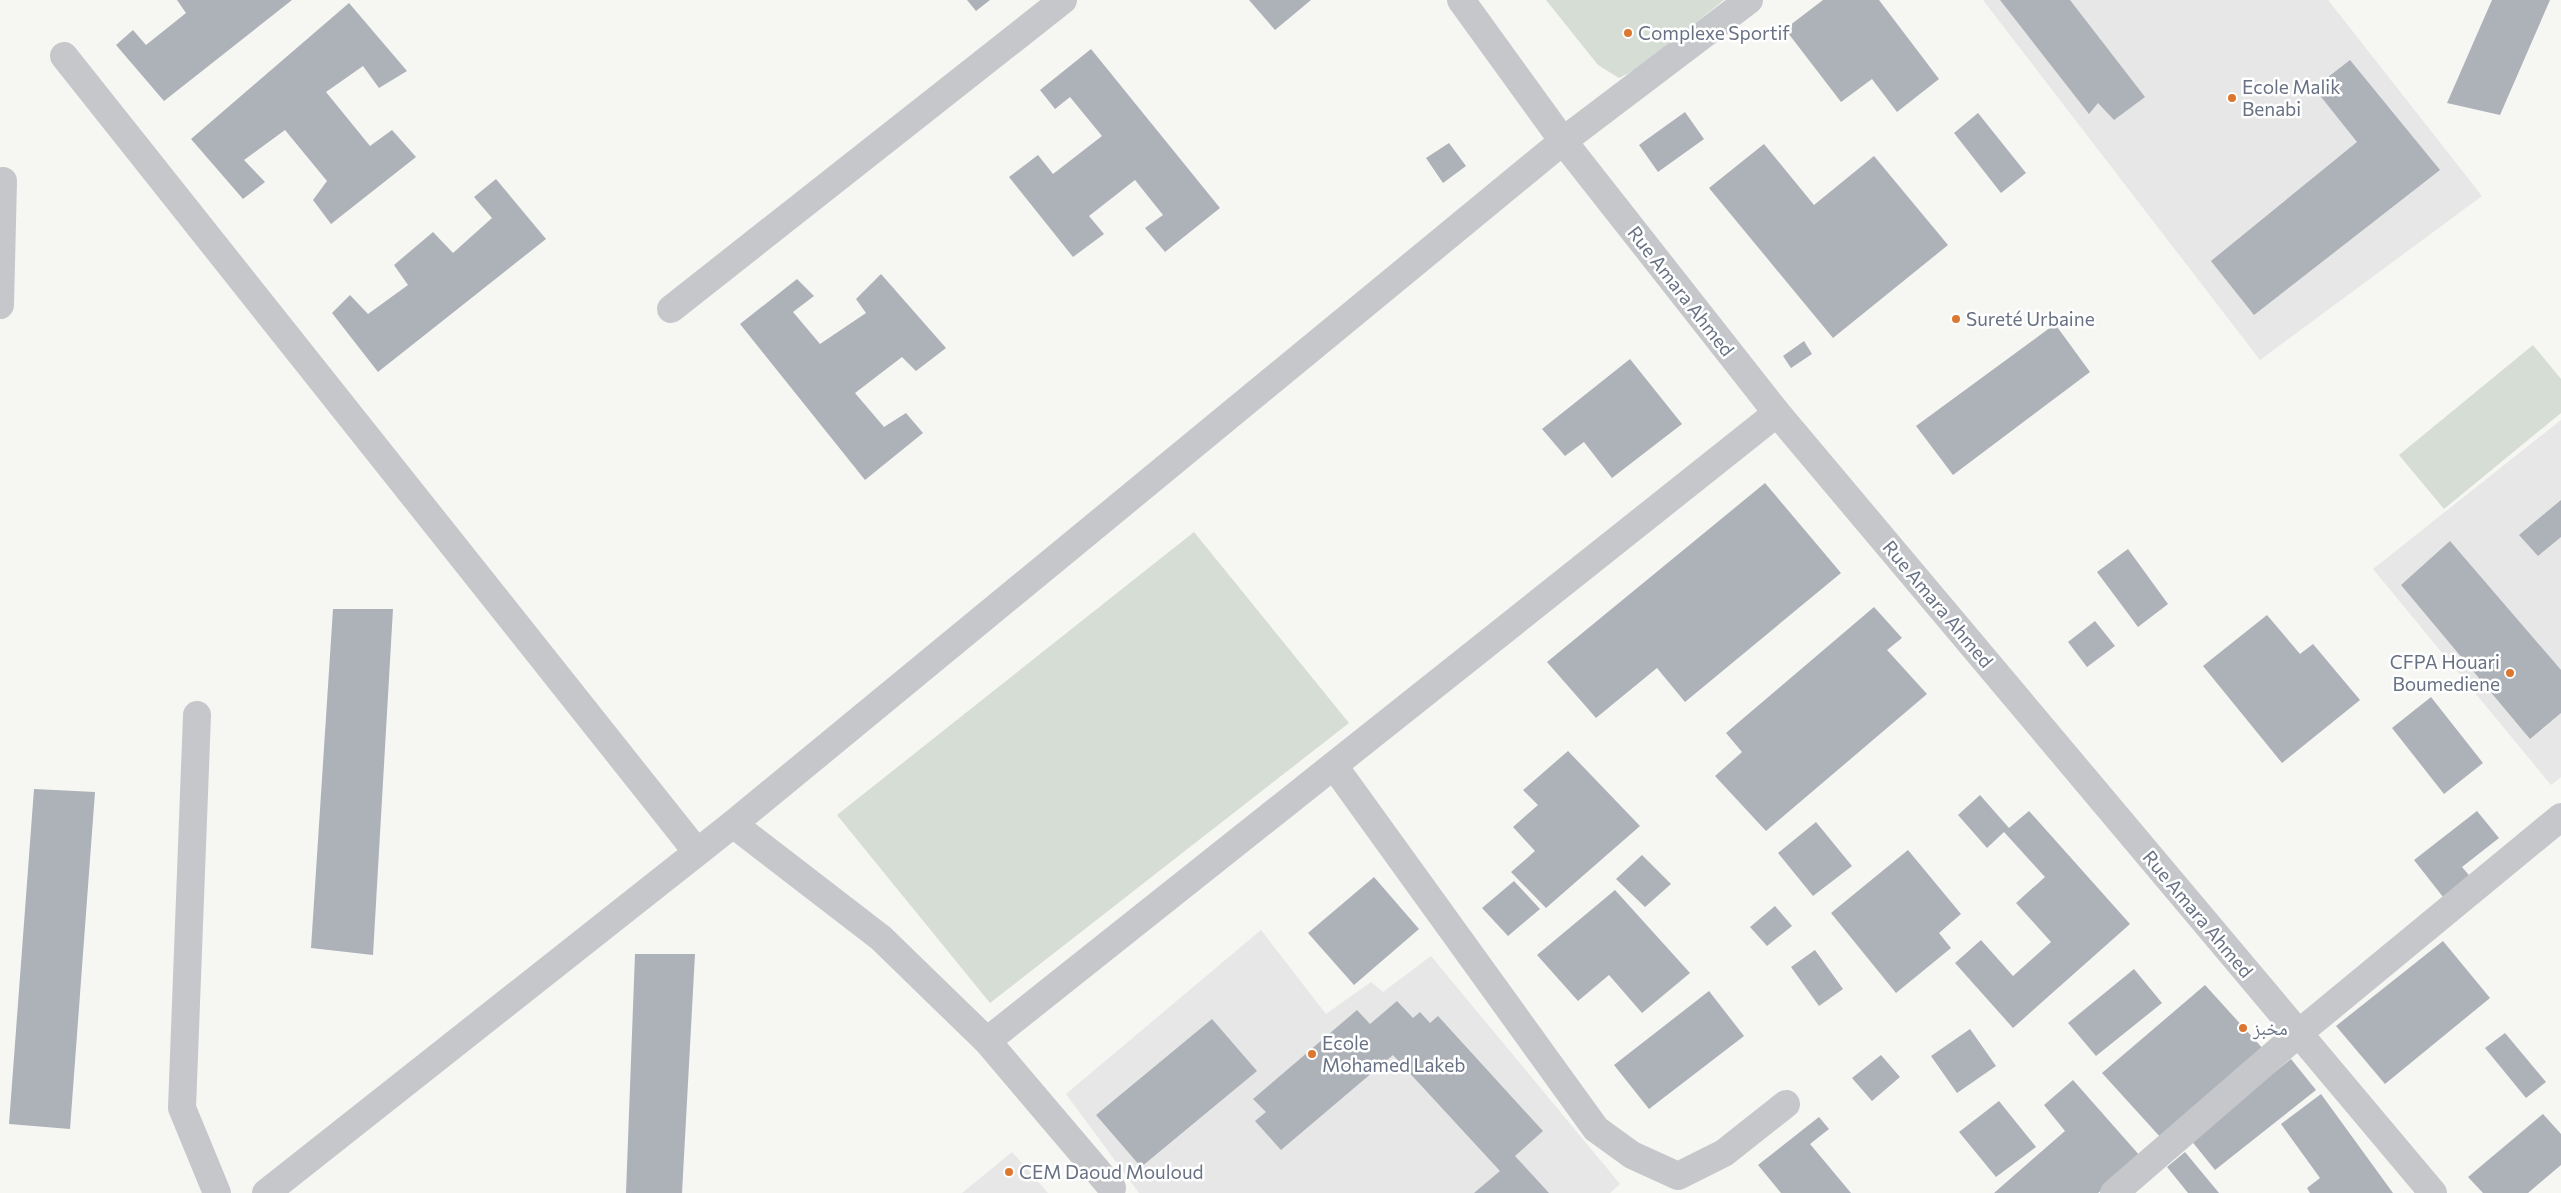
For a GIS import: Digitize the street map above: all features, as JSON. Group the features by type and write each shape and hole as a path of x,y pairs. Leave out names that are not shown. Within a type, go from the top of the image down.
{"street":[{"path":"671,310 1063,0"},
{"name":"Rue Amara Ahmed","path":"1461,0 1563,141 1777,413 2433,1193"},
{"path":"266,1193 733,824 1563,141 1749,0"},
{"path":"64,56 698,852"},
{"path":"0,306 4,181"},
{"path":"987,1041 1777,413"},
{"path":"198,715 182,1108 216,1193"},
{"path":"1334,766 1596,1129 1632,1155 1678,1176 1724,1153 1786,1104"},
{"path":"2114,1193 2299,1033 2561,817"},
{"path":"733,824 881,938 987,1041 1112,1188"}],"shaded area":[{"name":"Complexe Sportif","path":"1546,0 1724,0 1639,68 1619,78 1598,65"},
{"name":"Ecole Malik Benabi","path":"1983,0 2328,0 2482,196 2260,360"},
{"path":"2533,345 2561,379 2561,413 2444,509 2399,455"},
{"name":"CFPA Houari Boumediene","path":"2561,420 2561,777 2551,785 2373,569"},
{"path":"1194,532 1349,723 990,1003 837,815"},
{"name":"Ecole Mohamed Lakeb","path":"1261,930 1326,1014 1371,982 1383,992 1431,956 1620,1184 1610,1193 1139,1193 1066,1094"},
{"name":"CEM Daoud Mouloud","path":"1012,1152 1048,1193 962,1193"}],"building":[{"path":"177,0 292,0 164,101 116,45 133,30 146,45 186,13"},
{"path":"967,0 990,0 976,11"},
{"path":"1249,0 1311,0 1275,30"},
{"path":"1823,0 1879,0 1939,79 1897,112 1872,79 1841,102 1785,29"},
{"path":"2000,0 2070,0 2145,97 2114,120 2098,103 2089,114"},
{"path":"2492,0 2550,0 2500,115 2447,103"},
{"path":"349,3 407,71 379,88 363,66 326,92 370,146 392,130 416,157 331,224 313,200 327,181 285,130 244,160 265,182 243,199 191,139"},
{"path":"1091,49 1220,208 1165,252 1145,228 1163,215 1135,180 1089,216 1104,234 1073,257 1009,177 1038,155 1053,174 1102,136 1070,97 1055,109 1040,90"},
{"path":"2350,60 2440,170 2254,315 2211,261 2357,142 2314,88"},
{"path":"1685,112 1704,139 1658,172 1639,145"},
{"path":"1978,113 2026,173 2001,193 1954,133"},
{"path":"1449,143 1466,166 1443,183 1426,158"},
{"path":"1764,144 1814,205 1874,156 1948,245 1833,338 1709,188"},
{"path":"496,179 546,239 378,372 332,313 350,295 368,314 408,285 394,265 433,232 453,253 492,218 474,197"},
{"path":"881,274 946,348 916,371 902,357 855,393 884,427 906,413 923,433 865,480 740,324 797,279 814,296 793,312 820,344 866,313 856,299"},
{"path":"2055,324 2090,372 1953,475 1916,426"},
{"path":"1804,341 1812,354 1791,368 1783,356"},
{"path":"1630,359 1682,424 1612,478 1584,442 1565,456 1542,429"},
{"path":"1765,483 1841,573 1685,702 1657,668 1596,718 1547,662"},
{"path":"2561,500 2561,537 2538,556 2519,535"},
{"path":"2450,541 2561,670 2561,713 2530,739 2401,585"},
{"path":"2128,549 2168,604 2138,627 2097,572"},
{"path":"1874,607 1902,638 1887,650 1927,694 1766,831 1715,776 1742,752 1726,733"},
{"path":"333,609 393,609 373,955 311,948"},
{"path":"2267,615 2300,654 2313,644 2360,700 2282,763 2203,666"},
{"path":"2095,621 2115,646 2087,667 2068,642"},
{"path":"2431,697 2483,763 2444,794 2392,728"},
{"path":"1568,751 1640,826 1546,908 1511,872 1535,851 1513,827 1538,805 1523,790"},
{"path":"34,789 95,792 70,1129 9,1124"},
{"path":"1980,795 2009,828 2029,811 2130,924 2013,1028 1955,963 1981,940 2013,976 2051,942 2016,903 2045,877 2004,832 1987,848 1958,815"},
{"path":"2477,811 2499,838 2462,867 2474,881 2447,902 2414,860"},
{"path":"1816,822 1852,866 1813,896 1778,853"},
{"path":"1908,850 1961,914 1939,933 1951,948 1896,993 1831,913"},
{"path":"1642,855 1671,884 1645,907 1616,879"},
{"path":"1374,877 1419,929 1354,985 1308,933"},
{"path":"1514,881 1540,909 1508,936 1482,908"},
{"path":"1615,890 1690,973 1642,1013 1609,975 1578,1001 1537,955"},
{"path":"1775,906 1792,926 1767,946 1750,927"},
{"path":"2443,941 2490,998 2385,1084 2336,1026"},
{"path":"1815,950 1843,989 1819,1006 1791,967"},
{"path":"635,954 695,954 682,1193 626,1193"},
{"path":"2134,969 2162,1003 2096,1056 2068,1023"},
{"path":"2205,985 2265,1051 2162,1139 2102,1073"},
{"path":"1709,991 1744,1036 1649,1109 1614,1065"},
{"path":"1397,1001 1413,1018 1420,1012 1430,1023 1438,1016 1543,1131 1515,1156 1549,1193 1474,1193 1500,1171 1393,1055 1281,1150 1255,1121 1266,1112 1253,1099 1357,1010 1370,1024"},
{"path":"1212,1019 1257,1071 1141,1167 1096,1115"},
{"path":"1970,1029 1996,1066 1957,1093 1931,1056"},
{"path":"2505,1033 2546,1082 2526,1098 2485,1048"},
{"path":"1881,1055 1900,1077 1872,1101 1852,1078"},
{"path":"2291,1059 2316,1090 2215,1170 2190,1139"},
{"path":"2073,1080 2141,1157 2098,1193 1994,1193 2065,1131 2044,1105"},
{"path":"2321,1094 2393,1193 2310,1193 2307,1188 2320,1178 2281,1124"},
{"path":"1999,1101 2036,1147 1996,1177 1959,1132"},
{"path":"2543,1114 2561,1134 2561,1165 2528,1193 2483,1193 2468,1177"},
{"path":"1819,1117 1829,1129 1810,1144 1851,1193 1781,1193 1758,1165"},
{"path":"2185,1152 2219,1193 2188,1193 2167,1167"}],"place":[{"name":"Complexe Sportif","path":"1628,33"},
{"name":"Ecole Malik Benabi","path":"2232,98"},
{"name":"Sureté Urbaine","path":"1956,319"},
{"name":"CFPA Houari Boumediene","path":"2510,673"},
{"name":"مخبز","path":"2243,1028"},
{"name":"Ecole Mohamed Lakeb","path":"1312,1054"},
{"name":"CEM Daoud Mouloud","path":"1009,1172"}]}
